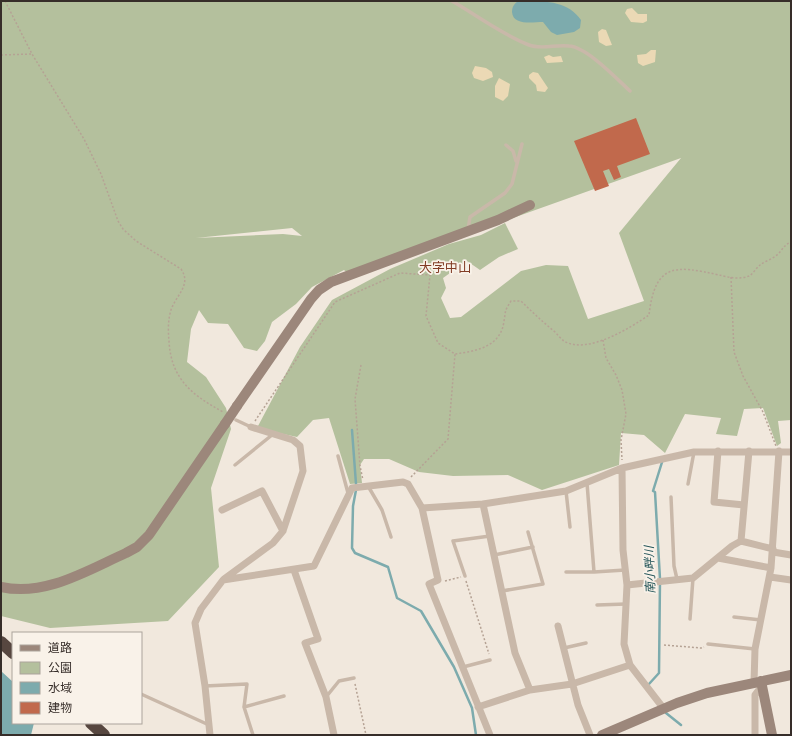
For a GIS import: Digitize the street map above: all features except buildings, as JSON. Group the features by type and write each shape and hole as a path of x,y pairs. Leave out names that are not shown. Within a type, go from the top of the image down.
{"highway":[{"path":"1,642 12,652"},
{"path":"92,724 104,735"}],"street":[{"path":"1,587 20,589 37,588 54,584 126,553 137,546 149,535 224,424 319,290 344,276 498,220 530,205"},
{"path":"210,735 205,686 195,623 201,608 223,580 273,543 283,530 303,471 300,446 293,440 272,435 251,427"},
{"path":"718,451 714,502 744,505"},
{"path":"741,542 749,451"},
{"path":"772,735 759,683 755,649 770,577 773,551 778,451"},
{"path":"422,508 483,504 566,491 622,468 694,452 791,452"},
{"path":"622,468 623,550 627,585 627,604 623,633 624,644 630,665 664,709"},
{"path":"223,580 314,566 352,488 408,484 422,508 438,580 429,584 490,735"},
{"path":"222,510 262,491 283,530"},
{"path":"483,504 515,653 530,690"},
{"path":"627,585 693,578 732,546 741,542 791,555"},
{"path":"718,558 771,568"},
{"path":"294,570 318,639 305,643 326,697 334,735"},
{"path":"770,577 791,580"},
{"path":"558,626 578,705 590,735"},
{"path":"478,707 530,690 572,684 630,665"},
{"path":"602,735 707,693 791,676"},
{"path":"755,735 755,694 759,683"}],"lane":[{"path":"452,1 505,35 530,45 568,45 576,48 607,69 630,91"},
{"path":"468,231 470,218 505,193 512,184 516,162 522,144"},
{"path":"506,145 513,151 516,162"},
{"path":"236,420 251,427"},
{"path":"236,465 272,435"},
{"path":"688,484 694,452"},
{"path":"338,456 349,496"},
{"path":"587,482 594,572"},
{"path":"366,486 382,510 390,537"},
{"path":"566,491 570,527"},
{"path":"671,497 674,566 677,579"},
{"path":"502,591 543,584 528,532"},
{"path":"465,576 453,541 490,536"},
{"path":"494,555 533,547"},
{"path":"566,572 626,570"},
{"path":"690,619 693,578"},
{"path":"597,605 627,604"},
{"path":"734,617 762,620"},
{"path":"564,648 586,643"},
{"path":"708,644 755,649"},
{"path":"462,668 490,660"},
{"path":"326,697 339,681 354,678"},
{"path":"205,686 247,684 244,707 253,735"},
{"path":"142,694 209,725"},
{"path":"244,707 284,696"}],"path":[{"path":"5,1 32,54 84,139 101,174 118,221 123,229 136,241 181,269 184,273 185,284 171,310 168,332 170,356 178,377 190,390 203,402 223,412"},
{"path":"1,55 32,54"},
{"path":"251,427 335,302 400,273 430,275 426,316 438,343 455,354 478,351 497,340 504,322 504,312 511,301 521,301 545,325 565,341 576,345 590,344 603,340 634,325 649,315 655,287 664,273 673,269 692,270 731,277 749,276 760,265 778,254 784,245 791,242"},
{"path":"731,277 734,352 743,376 763,412 778,451"},
{"path":"603,340 606,358 616,375 622,390 626,414 621,440 622,468"},
{"path":"406,483 448,440 455,354"},
{"path":"361,365 355,399 360,466 366,486"},
{"path":"438,580 450,581 465,576 490,660"},
{"path":"664,645 702,648 708,644"},
{"path":"354,678 366,735"}],"green space":[{"path":"1,1 791,1 791,420 778,421 781,443 777,446 763,408 744,409 737,436 716,434 721,418 685,414 665,453 644,435 621,433 619,465 542,490 508,475 453,476 419,472 389,459 364,459 360,465 362,483 350,484 329,418 313,420 297,437 260,429 258,426 300,347 332,300 390,269 449,244 481,235 505,223 518,249 499,257 480,270 467,261 443,278 446,288 441,298 450,318 461,317 521,271 546,265 568,266 588,319 644,301 619,233 681,158 351,276 344,270 312,287 296,304 272,322 265,341 257,351 244,348 228,324 208,323 199,310 191,329 187,362 206,377 226,408 231,429 211,488 219,567 168,621 50,628 1,616","holes":["292,228 302,236 283,234 196,238"]}],"sand":[{"path":"632,8 638,14 647,14 647,21 643,23 631,22 625,13 627,9"},
{"path":"602,29 606,30 612,45 606,46 599,42 598,32"},
{"path":"651,50 656,50 655,62 643,66 638,63 637,55 646,54"},
{"path":"549,55 553,57 561,56 563,62 547,63 544,57"},
{"path":"475,66 486,68 492,72 493,77 483,81 474,78 472,73"},
{"path":"533,72 538,73 548,88 545,92 537,91 536,85 529,78 529,75"},
{"path":"499,78 510,84 508,96 503,101 495,97 495,86"}],"water":[{"path":"518,1 537,1 562,5 575,13 581,20 580,28 574,32 557,35 551,32 543,22 529,23 520,21 513,16 512,12 515,3"},
{"path":"1,671 12,681 12,724 34,724 31,735 1,735"}],"waterway":[{"path":"352,430 356,484"},
{"name":"南小畔川","path":"649,684 659,673 660,579 655,492 653,491 663,459"},
{"path":"356,490 353,506 352,548 355,553 388,567 397,598 421,611 454,667 472,708 476,735"},
{"name":"南小畔川","path":"666,713 681,725"}],"district":[{"name":"大字中山","path":"445,267"}]}
